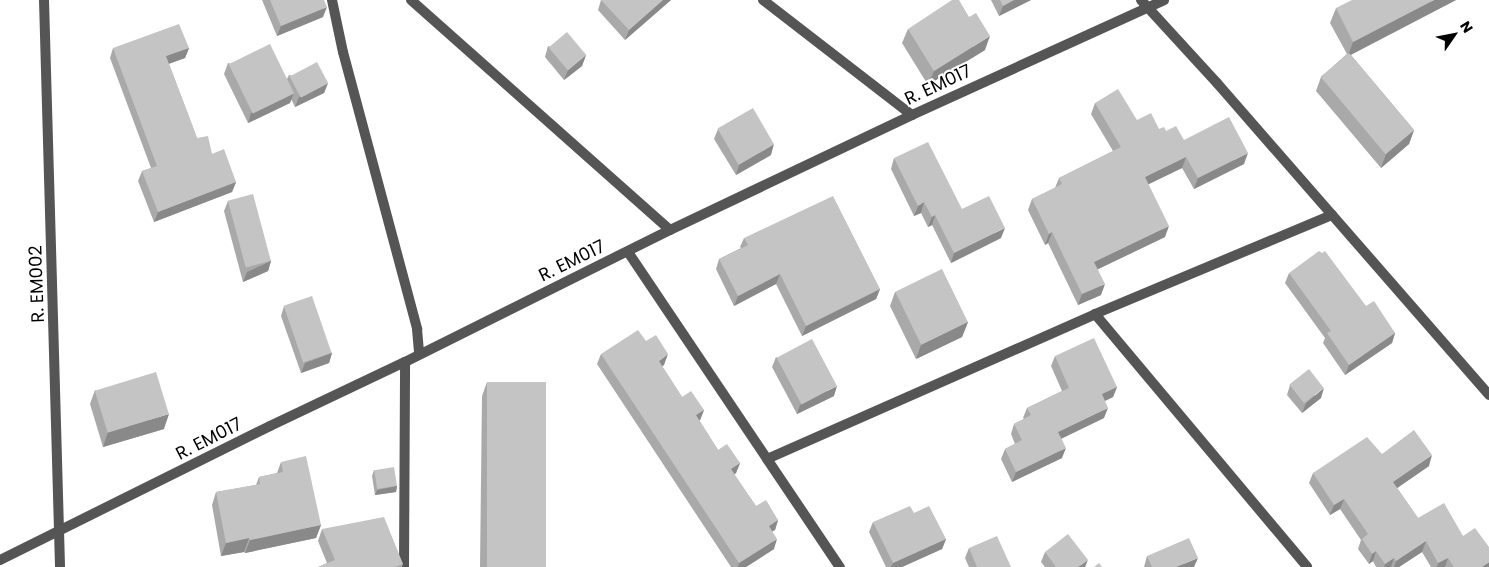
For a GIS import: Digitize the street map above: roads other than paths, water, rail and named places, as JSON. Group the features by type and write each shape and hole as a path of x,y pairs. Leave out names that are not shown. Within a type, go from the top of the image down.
{"street":[{"name":"R. EM002","path":"44,0 61,532 60,567"},
{"path":"332,0 343,52 417,329 419,354"},
{"path":"411,0 670,230"},
{"path":"763,0 912,115"},
{"name":"R. EM017","path":"0,560 61,532 270,426 405,362 670,230 1144,4 1164,0"},
{"path":"1144,4 1163,22 1489,395"},
{"path":"767,459 1095,314 1332,216"},
{"path":"628,252 840,567"},
{"path":"1095,314 1307,567"},
{"path":"404,567 405,362"}]}
